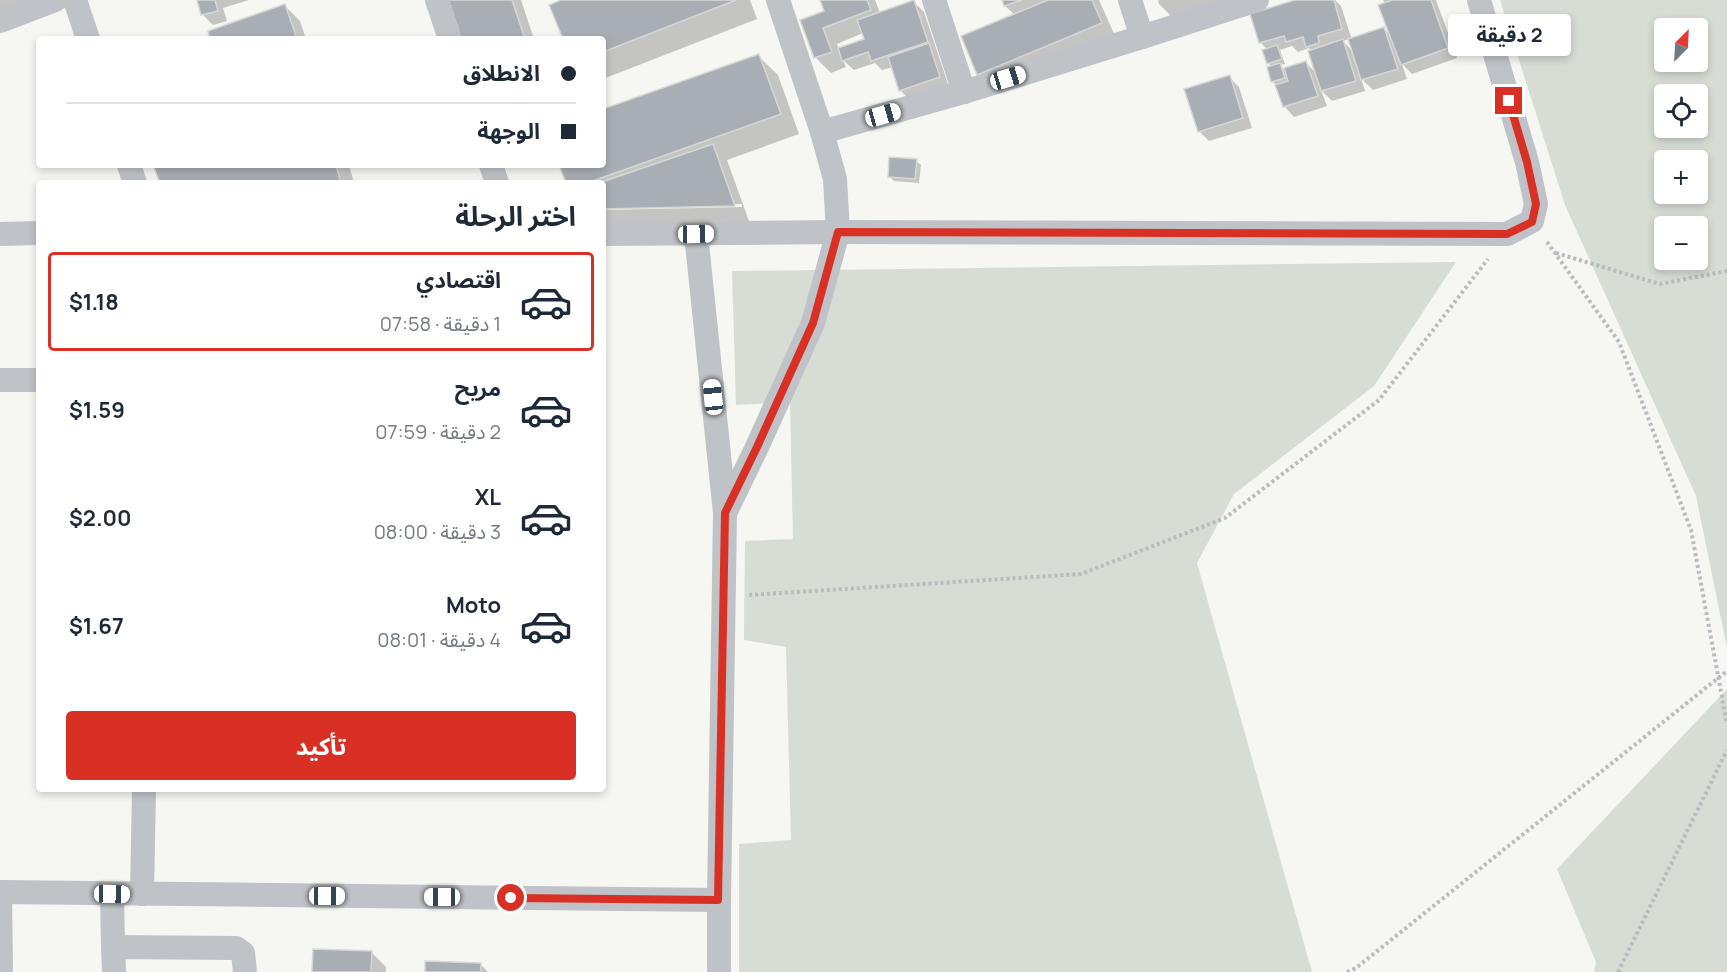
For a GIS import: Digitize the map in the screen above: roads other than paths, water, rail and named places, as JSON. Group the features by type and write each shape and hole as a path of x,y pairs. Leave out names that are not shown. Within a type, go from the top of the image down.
{"street":[{"path":"0,21 55,0"},
{"path":"75,0 87,36"},
{"path":"437,0 449,36"},
{"path":"725,513 813,323 838,232 836,179 777,0"},
{"path":"934,0 964,92"},
{"path":"1130,0 1142,37"},
{"path":"822,132 964,92 1257,0"},
{"path":"606,234 838,232 1507,234 1532,222 1536,204 1527,162 1479,0"},
{"path":"0,234 36,233"},
{"path":"696,234 725,513 718,900 719,972"},
{"path":"0,380 36,380"},
{"path":"142,894 144,792"},
{"path":"1,972 0,892 718,900"},
{"path":"112,894 114,972"},
{"path":"113,947 236,948 243,953 245,972"}]}
